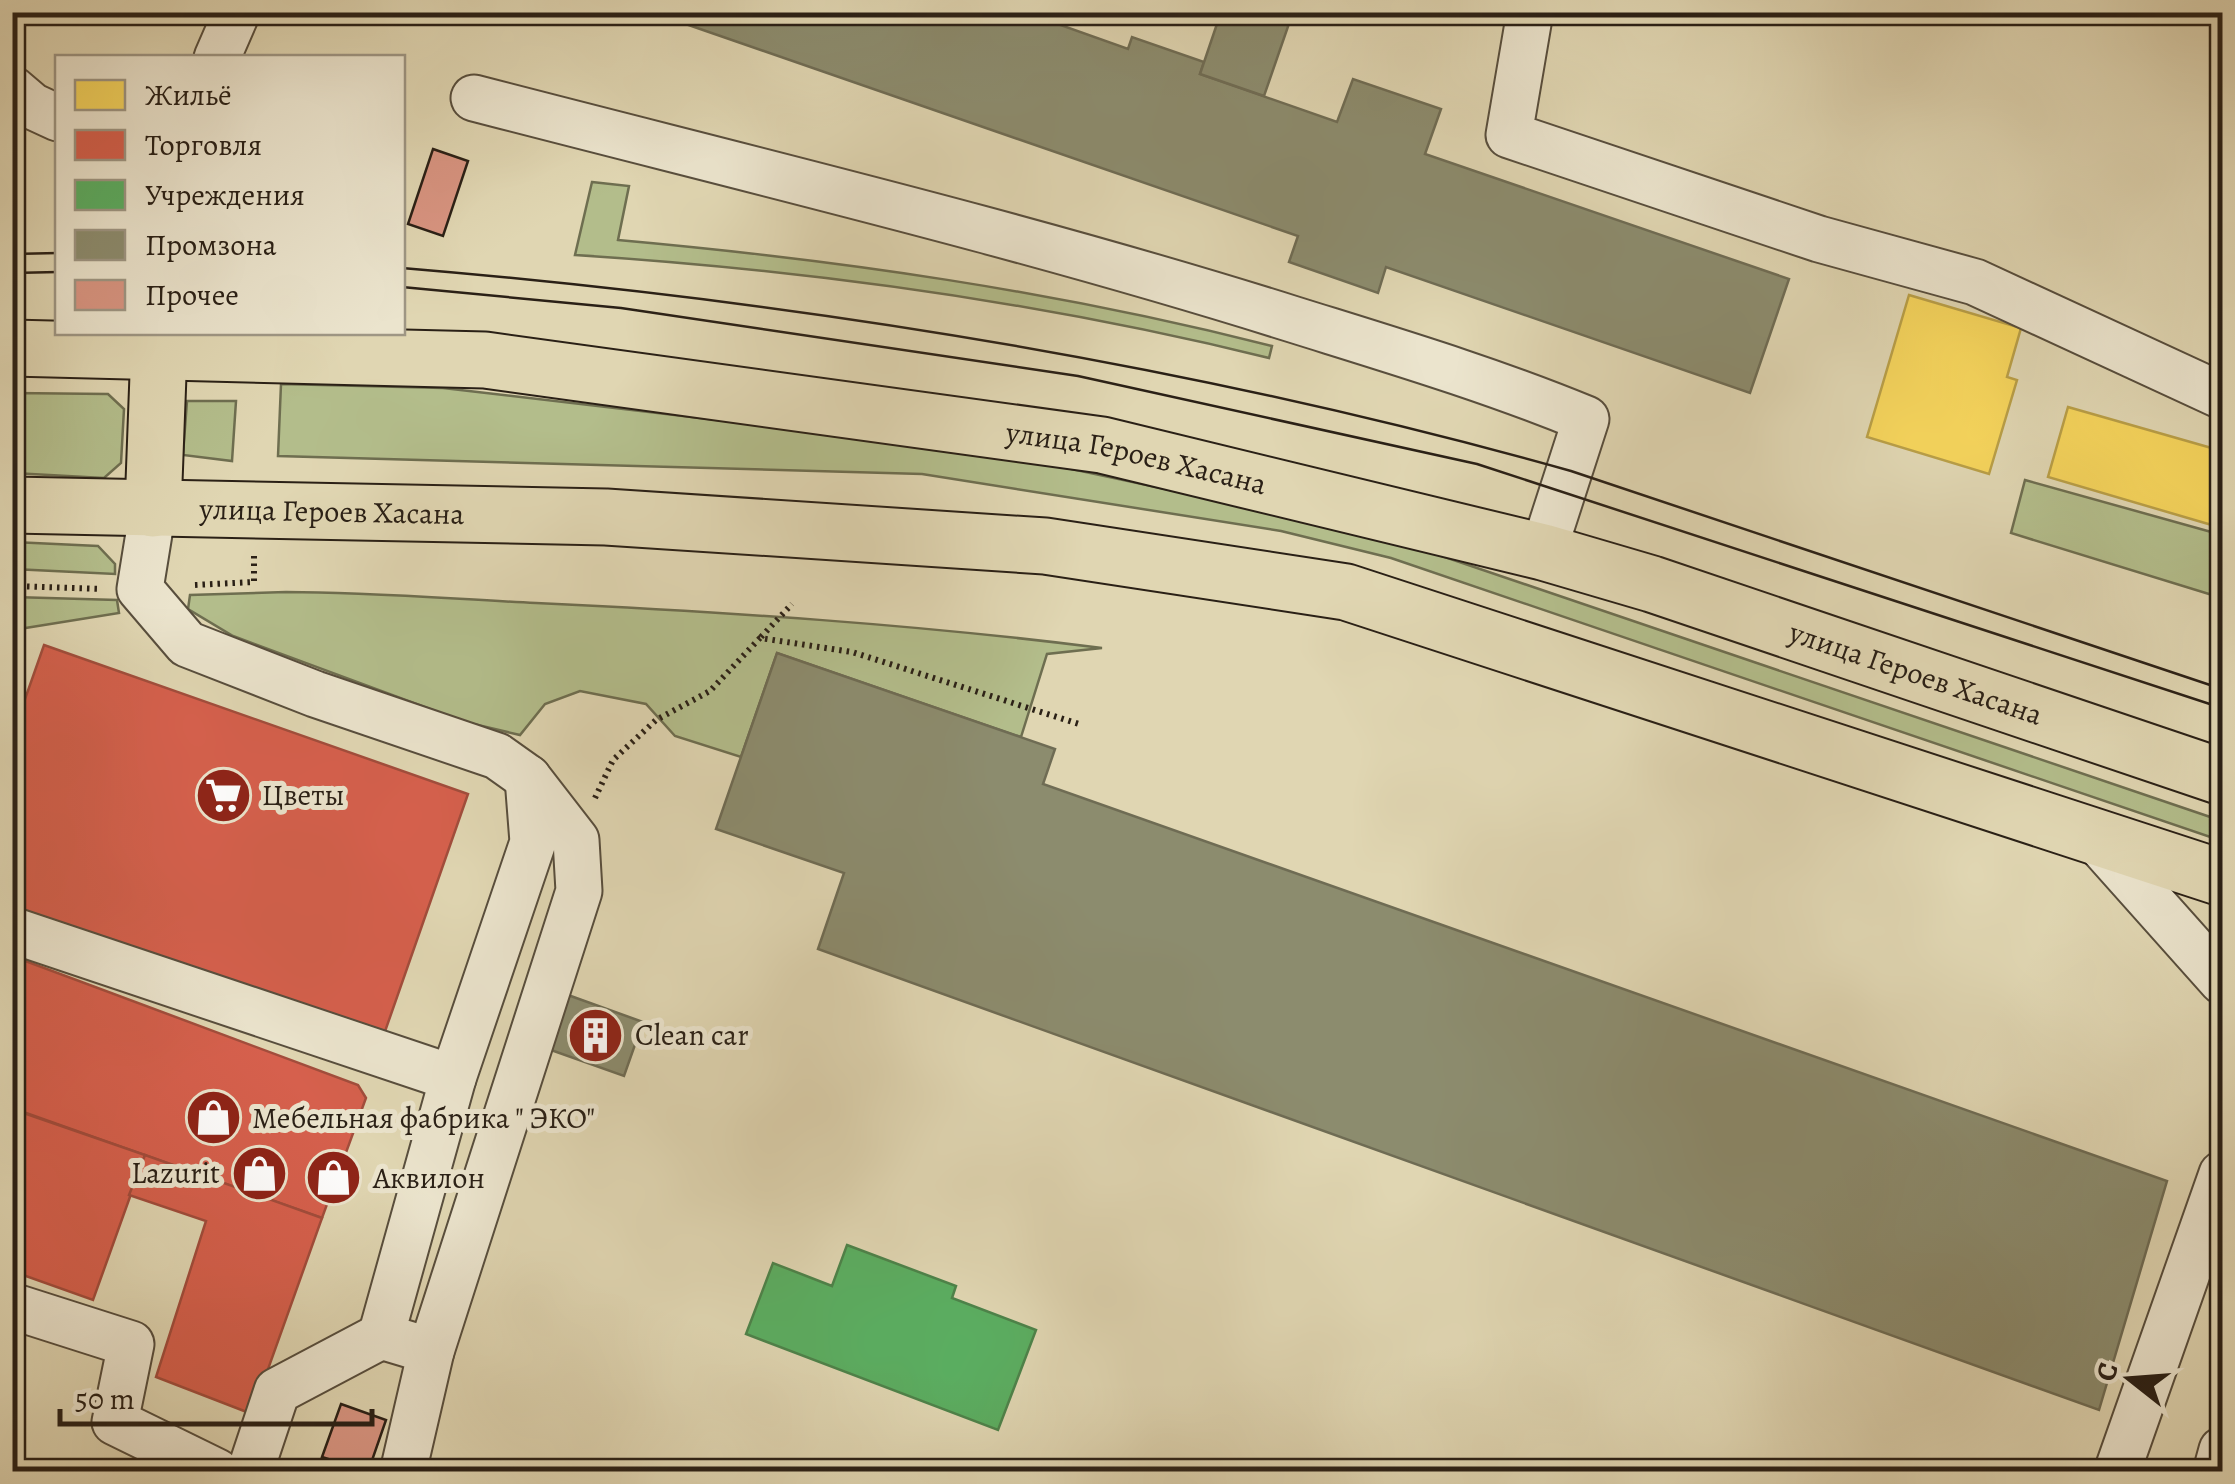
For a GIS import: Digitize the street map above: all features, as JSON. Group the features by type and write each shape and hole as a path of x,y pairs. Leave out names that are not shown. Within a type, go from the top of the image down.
{"main road":[{"name":"улица Героев Хасана","path":"12,348 160,340 486,360 1102,445 1543,552 1908,668 2222,777"},
{"path":"153,509 160,340"},
{"name":"улица Героев Хасана","path":"12,505 606,518 1045,546 1346,592 2222,878"}],"lane":[{"path":"218,55 237,12"},
{"path":"1530,12 1510,135 1819,239 1975,282 2222,396"},
{"path":"12,89 32,106 55,117"},
{"path":"474,98 907,208 1183,285 1490,380 1586,419 1543,552"},
{"path":"153,509 140,589 187,644 315,694 497,756 528,778 576,840 579,891 431,1351 404,1472"},
{"path":"381,1336 453,1078 533,842 528,778"},
{"path":"2090,833 2222,981"},
{"path":"12,930 453,1078"},
{"path":"2116,1472 2222,1174"},
{"path":"12,1306 131,1344 115,1422 216,1472"},
{"path":"250,1472 277,1391 381,1336 431,1351"},
{"path":"2216,1472 2222,1450"}],"path":[{"path":"194,585 254,582 254,547"},
{"path":"12,586 115,589"},
{"path":"576,840 613,760 656,720 710,691 792,604"},
{"path":"760,638 852,652 1079,724"}],"green space":[{"path":"592,182 629,186 618,240 784,257 1029,294 1272,346 1269,358 1098,320 924,291 750,270 575,255"},
{"path":"281,384 443,388 991,452 1377,534 2222,821 2222,841 1391,558 1281,531 922,474 278,456"},
{"path":"12,393 108,394 124,409 121,463 104,478 13,473"},
{"path":"187,401 236,401 232,461 183,455"},
{"path":"2025,480 2222,535 2222,598 2011,533"},
{"path":"13,542 98,546 115,564 115,574 13,569"},
{"path":"286,592 749,615 1102,648 1047,654 1021,737 777,653 741,757 675,736 646,704 580,691 545,704 520,735 465,722 233,636 188,609 190,595"},
{"path":"13,597 117,600 119,613 13,630"}],"building: Жильё":[{"path":"1909,295 2021,328 2007,377 2017,380 1989,474 1867,437"},
{"path":"2068,407 2222,451 2222,528 2048,477"}],"building: Торговля":[{"path":"44,645 468,794 382,1040 12,911 12,736"},
{"path":"12,956 358,1085 366,1098 322,1218 12,1108"},
{"path":"12,1109 145,1155 93,1300 12,1271"},
{"path":"145,1155 322,1218 252,1414 156,1377 206,1221 129,1195"}],"building: Учреждения":[{"path":"847,1245 956,1286 952,1298 1036,1330 998,1430 746,1334 773,1263 832,1286"}],"building: Промзона":[{"path":"651,12 1024,12 1128,49 1132,37 1204,62 1200,74 1337,122 1353,79 1441,109 1425,154 1789,279 1750,393 1386,267 1378,293 1289,262 1298,236"},
{"path":"1221,12 1293,12 1264,96 1200,74"},
{"path":"777,653 1055,749 1043,784 2167,1181 2099,1410 818,949 844,873 716,829"},
{"name":"Clean car","path":"568,995 643,1022 624,1076 548,1049"}],"building: Прочее":[{"path":"1935,12 1988,12 1986,23"},
{"path":"433,149 468,161 443,236 408,224"},
{"path":"341,1404 386,1420 368,1472 322,1457"}],"tram line":[{"path":"12,254 55,253"},
{"path":"405,268 845,319 1138,368 1283,399 1571,471 2222,689"},
{"path":"12,273 55,272"},
{"path":"405,287 621,308 1078,376 1477,464 2222,708"}],"place":[{"name":"Цветы","path":"223,795"},
{"name":"Clean car","path":"596,1035"},
{"name":"Мебельная фабрика \" ЭКО\"","path":"213,1118"},
{"name":"Lazurit","path":"259,1173"},
{"name":"Аквилон","path":"334,1178"}]}
